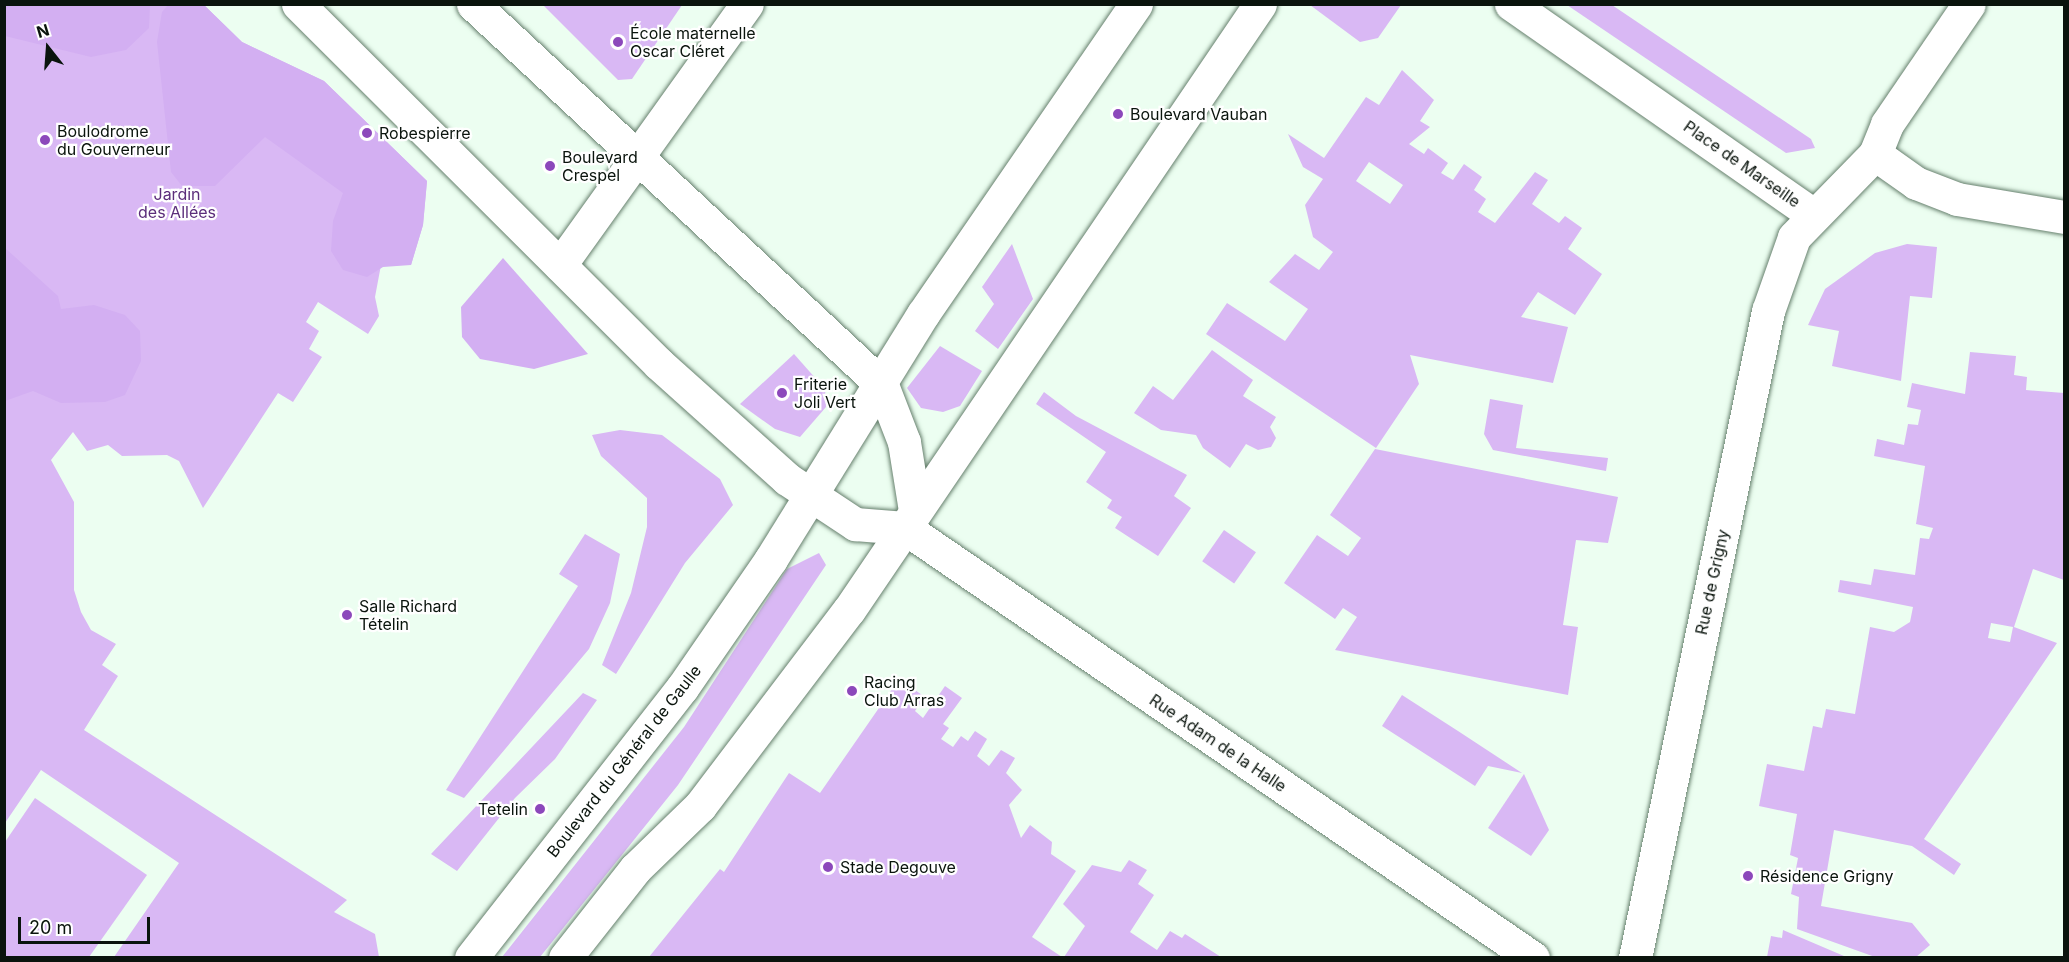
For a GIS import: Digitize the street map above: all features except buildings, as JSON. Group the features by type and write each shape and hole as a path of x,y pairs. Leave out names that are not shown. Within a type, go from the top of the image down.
{"street":[{"path":"298,4 560,265 752,448 855,524 910,519"},
{"path":"473,4 635,160 846,348 882,385 904,442 910,519"},
{"path":"560,265 747,4"},
{"name":"Boulevard du Général de Gaulle","path":"471,957 682,688 771,559 810,492 882,385 935,300 1136,4"},
{"path":"565,957 635,869 700,806 872,575 910,519 951,465 1260,4"},
{"name":"Place de Marseille","path":"1511,4 1813,215 1875,154 1887,124 1969,4"},
{"path":"1875,154 1916,183 1957,199 2064,217"},
{"name":"Rue de Grigny","path":"1635,957 1768,311 1794,237 1813,215"},
{"name":"Rue Adam de la Halle","path":"910,519 1533,957"}],"green space":[{"name":"Jardin des Allées","path":"5,5 204,5 242,42 324,81 427,181 423,225 411,265 381,265 375,297 379,316 368,334 318,302 306,322 319,331 309,349 322,357 293,402 278,393 203,508 179,461 167,455 122,456 108,445 87,451 73,432 51,460 74,502 74,590 81,612 91,630 116,644 102,665 118,676 84,730 347,900 334,912 375,934 379,957 114,957 179,863 41,770 5,823"},
{"name":"École maternelle Oscar Cléret","path":"682,5 632,79 618,80 544,6"},
{"path":"1310,5 1401,5 1378,38 1360,42"},
{"path":"1567,5 1612,5 1811,139 1815,148 1786,153"},
{"path":"1402,70 1434,100 1420,121 1430,127 1409,144 1424,154 1428,148 1448,163 1441,173 1453,180 1464,164 1482,177 1474,190 1486,199 1478,212 1495,223 1535,172 1548,180 1532,204 1559,223 1565,216 1582,228 1568,249 1602,274 1575,315 1538,292 1521,317 1568,327 1553,383 1410,355 1419,384 1376,448 1206,334 1227,303 1285,341 1308,309 1269,282 1295,254 1319,270 1333,252 1313,237 1305,205 1323,179 1303,167 1288,134 1324,158 1366,97 1379,105","holes":["1369,162 1403,185 1390,204 1356,181"]},
{"path":"1012,244 1033,299 998,349 975,331 994,304 982,287"},
{"path":"1907,244 1937,247 1932,298 1910,296 1901,381 1832,366 1839,331 1808,325 1825,289 1875,253"},
{"path":"940,346 982,371 960,406 943,412 921,408 907,388"},
{"path":"1212,350 1253,380 1243,396 1276,417 1270,427 1276,438 1271,447 1258,450 1246,444 1230,468 1203,448 1196,435 1161,430 1134,413 1153,386 1173,400"},
{"path":"1970,352 2016,356 2014,375 2027,377 2026,390 2064,393 2064,580 2033,569 2014,627 2057,643 1924,839 1961,864 1954,875 1912,846 1834,830 1821,906 1912,923 1930,945 1916,957 1875,957 1797,929 1799,897 1791,894 1798,858 1790,855 1797,814 1759,806 1767,764 1804,771 1813,726 1822,728 1826,709 1855,714 1870,627 1894,632 1910,622 1913,607 1838,592 1840,580 1871,585 1874,569 1915,575 1920,538 1929,539 1933,528 1916,524 1925,466 1874,456 1877,439 1904,445 1908,424 1918,425 1921,410 1907,407 1912,383 1965,394","holes":["1991,623 2013,627 2010,642 1988,638"]},
{"path":"794,354 825,389 826,407 800,437 775,429 740,404"},
{"path":"1044,392 1076,416 1187,475 1174,496 1191,508 1158,556 1115,528 1122,517 1107,508 1112,500 1086,482 1106,452 1036,404"},
{"path":"1490,399 1523,405 1516,448 1608,458 1606,471 1493,450 1484,434"},
{"path":"620,430 662,435 720,479 733,505 685,563 616,674 602,665 631,593 647,527 647,498 601,456 592,435"},
{"path":"1375,449 1618,497 1608,543 1576,540 1563,625 1578,627 1568,695 1335,650 1357,617 1343,608 1335,619 1284,583 1317,535 1348,556 1361,538 1330,515"},
{"path":"1224,530 1256,552 1234,583 1202,561"},
{"path":"585,534 620,554 610,603 589,649 464,798 446,790 578,586 559,574"},
{"path":"819,553 826,565 678,785 540,957 502,957 684,727 787,569"},
{"path":"899,679 925,697 915,711 923,718 945,686 962,698 943,724 949,728 941,739 953,747 961,736 968,741 975,731 987,739 977,756 989,766 1001,750 1015,758 1006,773 1022,790 1009,805 1021,838 1030,825 1052,842 1051,854 1076,871 1032,937 1062,957 649,957 720,869 724,872 789,773 820,793"},
{"path":"583,693 597,700 555,759 515,798 457,871 431,854"},
{"path":"1402,695 1522,773 1488,766 1475,786 1382,726"},
{"path":"1524,774 1549,830 1531,856 1488,828"},
{"path":"35,798 147,875 89,957 5,957 5,842"},
{"path":"1129,860 1147,870 1138,884 1154,895 1130,932 1157,950 1170,931 1182,938 1185,934 1221,957 1064,957 1085,926 1063,904 1092,865 1121,872"},
{"path":"1783,930 1845,957 1767,957 1771,936 1782,938"}],"shaded area":[{"path":"169,4 204,5 242,42 324,81 427,181 423,225 411,265 383,267 367,277 343,270 331,251 333,221 343,193 265,137 215,186 182,186 171,172 157,42 162,12"},
{"path":"4,5 150,5 149,28 126,50 91,57 5,36"},
{"path":"4,247 58,296 61,309 94,305 125,315 140,331 141,361 125,395 105,402 61,403 33,391 5,401"},
{"path":"503,258 588,354 534,369 480,359 462,337 461,307"}],"place":[{"name":"École maternelle Oscar Cléret","path":"618,42"},
{"name":"Boulevard Vauban","path":"1118,114"},
{"name":"Robespierre","path":"367,133"},
{"name":"Boulodrome du Gouverneur","path":"45,140"},
{"name":"Boulevard Crespel","path":"550,166"},
{"name":"Friterie Joli Vert","path":"782,393"},
{"name":"Salle Richard Tételin","path":"347,615"},
{"name":"Racing Club Arras","path":"852,691"},
{"name":"Tetelin","path":"540,809"},
{"name":"Stade Degouve","path":"828,867"},
{"name":"Résidence Grigny","path":"1748,876"}]}
